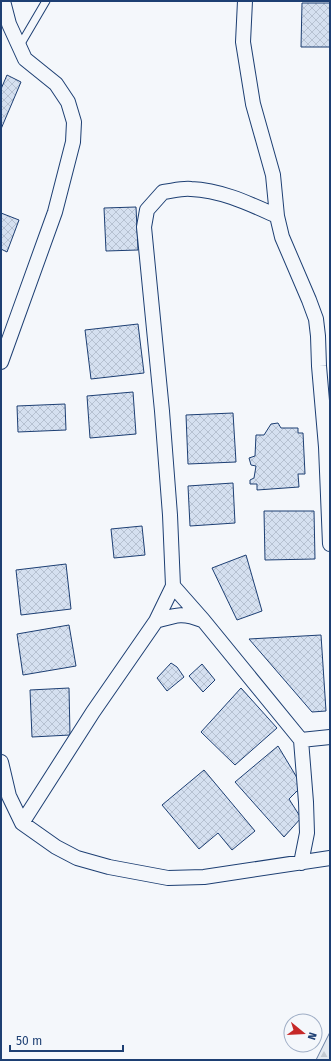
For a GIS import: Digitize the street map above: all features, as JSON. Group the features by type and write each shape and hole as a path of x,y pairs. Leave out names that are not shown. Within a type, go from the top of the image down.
{"street":[{"path":"1,362 55,212 73,142 74,122 68,102 56,84 25,59 9,24 3,1"},
{"path":"246,1 243,42 253,104 273,175 277,216 282,237 324,338 319,366 326,447 330,544"},
{"path":"22,823 93,712 156,622 173,586 170,515 163,426 144,227 147,210 163,192 190,188 215,192 243,200 277,216"},
{"path":"173,586 203,620 301,740 307,833 301,863"},
{"path":"156,622 177,615 189,615 203,620"},
{"path":"301,740 330,738"},
{"path":"1,762 9,796 22,823 56,848 77,858 108,867 168,878 204,877 330,858"}],"lane":[{"path":"19,48 46,1"}],"green space":[{"path":"330,1032 330,1060 316,1060 320,1053 323,1053 323,1046"}],"building":[{"path":"302,3 330,3 330,47 301,47"},
{"path":"7,75 21,82 1,129 1,89"},
{"path":"136,207 138,250 106,251 104,208"},
{"path":"1,213 19,220 7,252 1,249"},
{"path":"138,324 144,373 91,379 85,330"},
{"path":"133,392 136,434 90,438 87,396"},
{"path":"65,404 66,430 18,432 17,406"},
{"path":"233,413 236,462 188,464 186,415"},
{"path":"278,423 281,428 298,428 298,433 303,433 305,474 298,474 299,487 257,490 257,484 250,484 250,480 254,478 256,466 251,465 249,458 255,456 256,435 264,435 271,424"},
{"path":"233,483 235,523 190,526 188,486"},
{"path":"264,511 314,511 315,559 265,560"},
{"path":"142,526 145,555 114,558 111,529"},
{"path":"246,555 262,611 237,620 212,568"},
{"path":"66,564 71,609 21,615 16,570"},
{"path":"69,625 76,666 23,675 17,634"},
{"path":"321,635 326,711 312,712 249,639"},
{"path":"171,663 177,667 184,677 167,691 157,678"},
{"path":"202,664 215,680 203,692 189,676"},
{"path":"69,688 70,735 32,737 30,690"},
{"path":"241,688 277,728 235,765 201,732"},
{"path":"278,746 302,786 289,799 301,818 284,837 235,782"},
{"path":"204,770 255,831 232,850 218,833 199,849 162,805"}]}
